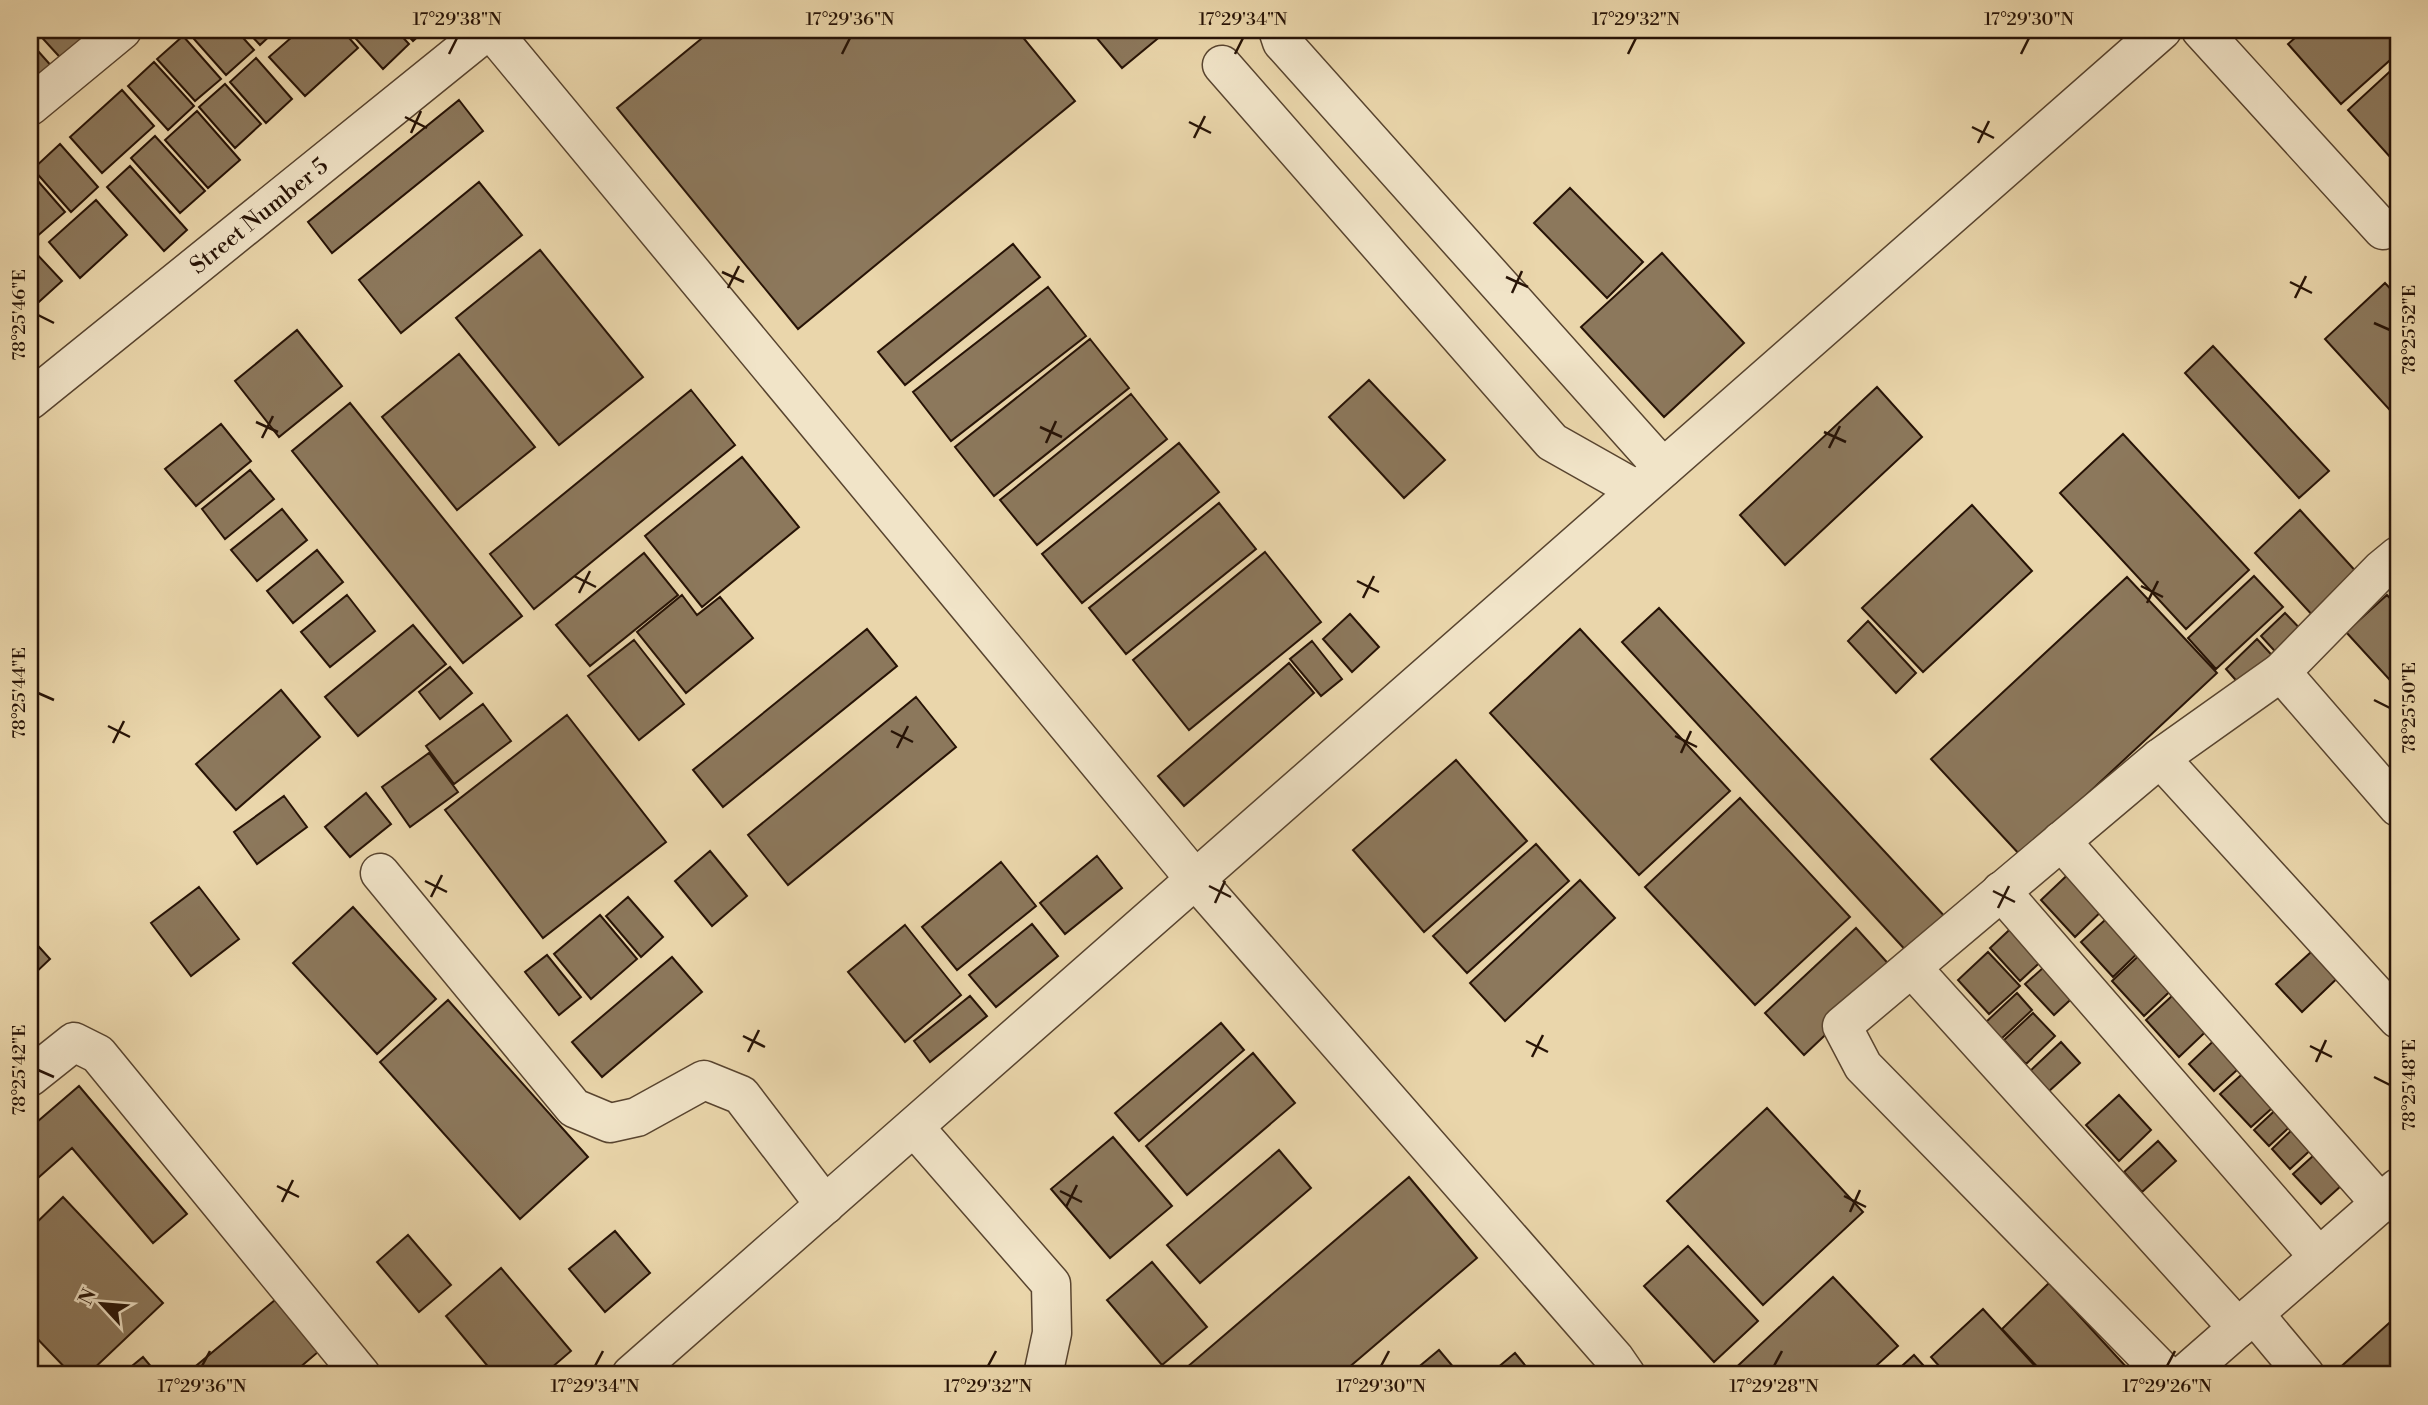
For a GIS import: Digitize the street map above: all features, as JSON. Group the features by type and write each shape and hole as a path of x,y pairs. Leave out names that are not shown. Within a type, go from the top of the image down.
{"street":[{"path":"30,106 122,30"},
{"path":"489,30 1195,879 1617,1370"},
{"name":"Street Number 5","path":"32,395 489,30"},
{"path":"1278,30 1282,42 1650,479"},
{"path":"631,1375 2162,30"},
{"path":"2201,30 2383,230"},
{"path":"1222,65 1552,442 1650,479"},
{"path":"2166,1375 1863,1066 1842,1026 2160,758 2281,672 2393,572"},
{"path":"2281,672 2398,807"},
{"path":"2160,758 2398,1019"},
{"path":"2061,841 2390,1196 2184,1375"},
{"path":"380,873 574,1108 610,1123 637,1117 704,1080 717,1084 741,1095 825,1205"},
{"path":"2001,891 2319,1257"},
{"path":"1912,968 2246,1321 2305,1375"},
{"path":"30,1077 74,1042 98,1054 361,1375"},
{"path":"914,1127 1051,1284 1052,1333 1042,1375"}],"building":[{"path":"35,30 79,30 91,43 67,65"},
{"path":"186,30 236,30 254,50 226,75"},
{"path":"246,30 276,30 260,45"},
{"path":"300,30 342,30 358,48 305,96 269,57"},
{"path":"348,30 396,30 409,44 383,69"},
{"path":"403,30 425,30 413,41"},
{"path":"712,30 1017,30 1075,101 798,329 617,108"},
{"path":"1090,30 1168,30 1122,68"},
{"path":"2304,30 2397,30 2398,53 2341,104 2288,44"},
{"path":"183,36 221,79 195,101 157,59"},
{"path":"30,42 54,69 30,91"},
{"path":"256,58 292,99 266,123 230,82"},
{"path":"154,62 194,106 168,130 128,86"},
{"path":"2398,64 2398,166 2348,110"},
{"path":"225,84 261,124 235,148 199,107"},
{"path":"122,90 154,126 102,173 70,137"},
{"path":"459,100 483,131 332,253 308,222"},
{"path":"197,111 240,160 208,188 165,140"},
{"path":"155,136 205,191 180,213 131,158"},
{"path":"60,144 98,187 71,212 33,169"},
{"path":"130,166 187,230 164,251 107,187"},
{"path":"30,172 65,212 35,238 30,232"},
{"path":"479,182 522,235 401,333 359,280"},
{"path":"1570,188 1643,262 1607,298 1534,223"},
{"path":"96,200 127,235 80,278 49,242"},
{"path":"1013,244 1040,277 905,385 878,352"},
{"path":"33,250 62,281 30,310 30,253"},
{"path":"540,250 643,377 559,445 456,318"},
{"path":"1662,253 1744,343 1664,417 1581,327"},
{"path":"2385,283 2398,297 2398,419 2325,339"},
{"path":"1048,287 1086,336 951,441 913,392"},
{"path":"297,330 342,386 279,437 235,381"},
{"path":"1090,339 1129,388 994,496 955,447"},
{"path":"2213,346 2329,471 2299,498 2185,373"},
{"path":"459,354 535,447 457,510 382,417"},
{"path":"1369,380 1445,460 1404,498 1329,417"},
{"path":"1877,387 1922,437 1785,565 1740,515"},
{"path":"691,390 735,445 534,609 490,554"},
{"path":"1131,394 1167,439 1037,545 1000,500"},
{"path":"350,403 522,616 463,663 292,451"},
{"path":"221,424 251,461 196,506 165,469"},
{"path":"2123,434 2249,570 2186,629 2060,493"},
{"path":"1179,443 1219,492 1082,603 1042,554"},
{"path":"742,457 799,527 702,607 645,536"},
{"path":"250,470 274,499 225,539 202,509"},
{"path":"1219,503 1256,549 1126,654 1089,608"},
{"path":"1972,505 2032,571 1923,672 1862,608"},
{"path":"282,509 307,540 257,581 231,550"},
{"path":"2300,510 2360,576 2315,618 2255,553"},
{"path":"317,550 343,582 293,623 267,591"},
{"path":"1265,552 1321,622 1189,730 1133,660"},
{"path":"644,553 678,595 590,666 556,625"},
{"path":"2254,576 2283,607 2216,669 2188,638"},
{"path":"2127,577 2217,673 2021,856 1931,759"},
{"path":"347,595 375,631 330,667 301,632"},
{"path":"682,595 697,615 720,597 753,638 686,693 637,632"},
{"path":"2387,595 2398,607 2398,670 2389,679 2346,632"},
{"path":"1659,608 1948,920 1910,955 1622,642"},
{"path":"2285,613 2308,637 2283,660 2261,636"},
{"path":"1350,614 1379,647 1352,672 1323,639"},
{"path":"1868,621 1916,673 1896,693 1848,641"},
{"path":"413,625 446,664 358,736 325,697"},
{"path":"867,629 897,666 723,807 693,770"},
{"path":"1580,629 1730,791 1639,875 1490,713"},
{"path":"2257,639 2280,664 2248,694 2226,669"},
{"path":"634,640 684,704 639,740 588,676"},
{"path":"1312,641 1342,679 1321,696 1290,659"},
{"path":"1289,663 1314,693 1184,806 1158,776"},
{"path":"450,667 472,693 440,719 419,692"},
{"path":"281,690 320,737 236,810 196,764"},
{"path":"916,697 956,747 788,885 748,835"},
{"path":"483,704 511,741 454,784 426,746"},
{"path":"567,715 666,842 543,938 445,810"},
{"path":"429,753 458,792 410,827 382,787"},
{"path":"1456,760 1527,841 1424,932 1353,850"},
{"path":"366,793 391,824 350,857 325,827"},
{"path":"284,796 307,827 257,864 234,832"},
{"path":"1740,798 1850,917 1755,1005 1645,887"},
{"path":"1536,844 1569,881 1467,973 1433,936"},
{"path":"710,851 747,896 712,926 675,881"},
{"path":"1097,856 1122,888 1065,934 1040,903"},
{"path":"1001,862 1036,906 957,970 922,927"},
{"path":"2078,865 2112,901 2075,937 2041,900"},
{"path":"1580,880 1615,918 1505,1021 1470,983"},
{"path":"199,887 239,939 191,976 151,923"},
{"path":"628,897 663,937 641,957 606,916"},
{"path":"353,907 436,999 377,1054 293,963"},
{"path":"2117,909 2148,943 2113,977 2081,942"},
{"path":"600,915 637,959 591,999 554,954"},
{"path":"2021,919 2051,952 2020,981 1990,948"},
{"path":"1032,924 1058,956 996,1007 969,975"},
{"path":"905,925 961,995 905,1042 848,972"},
{"path":"1856,928 1894,970 1804,1055 1765,1013"},
{"path":"30,937 50,959 30,978"},
{"path":"2322,942 2347,969 2302,1012 2276,984"},
{"path":"2150,945 2182,980 2144,1016 2112,981"},
{"path":"1988,952 2020,986 1989,1014 1958,980"},
{"path":"547,955 581,997 559,1015 525,972"},
{"path":"672,957 702,992 602,1077 572,1042"},
{"path":"2053,959 2081,990 2054,1015 2025,984"},
{"path":"2185,984 2218,1020 2179,1057 2146,1020"},
{"path":"2017,993 2032,1010 2001,1039 1986,1022"},
{"path":"970,996 987,1016 930,1062 914,1041"},
{"path":"448,1000 588,1157 520,1219 380,1062"},
{"path":"2033,1013 2055,1036 2026,1064 2004,1040"},
{"path":"1221,1023 1244,1050 1139,1141 1115,1113"},
{"path":"2223,1032 2248,1060 2214,1091 2189,1064"},
{"path":"2061,1042 2080,1063 2048,1092 2029,1072"},
{"path":"1253,1053 1295,1103 1187,1195 1146,1146"},
{"path":"2249,1068 2280,1101 2251,1127 2220,1094"},
{"path":"79,1086 187,1214 153,1243 72,1148 30,1185 30,1128"},
{"path":"2119,1095 2151,1130 2119,1161 2086,1125"},
{"path":"2283,1103 2298,1119 2269,1146 2254,1130"},
{"path":"1767,1108 1863,1212 1763,1305 1667,1201"},
{"path":"2297,1125 2316,1145 2290,1169 2272,1149"},
{"path":"1113,1137 1172,1206 1110,1258 1051,1189"},
{"path":"2158,1141 2176,1161 2142,1192 2124,1172"},
{"path":"2324,1146 2352,1176 2321,1204 2293,1174"},
{"path":"1279,1150 1311,1188 1200,1283 1167,1245"},
{"path":"1409,1177 1477,1258 1340,1375 1192,1375 1186,1368"},
{"path":"63,1197 163,1303 87,1375 72,1375 30,1331 30,1229"},
{"path":"615,1231 650,1273 605,1312 569,1269"},
{"path":"408,1235 451,1285 419,1312 377,1262"},
{"path":"1688,1246 1758,1321 1714,1362 1644,1286"},
{"path":"1152,1262 1207,1327 1162,1365 1107,1300"},
{"path":"501,1268 571,1351 543,1375 495,1375 446,1316"},
{"path":"1833,1277 1898,1346 1866,1375 1728,1375"},
{"path":"2049,1283 2129,1370 2123,1375 2045,1375 2002,1329"},
{"path":"275,1300 318,1352 291,1375 185,1375"},
{"path":"1983,1309 2043,1375 1947,1375 1931,1357"},
{"path":"2398,1315 2398,1375 2334,1373"},
{"path":"1439,1350 1460,1375 1409,1375"},
{"path":"1515,1353 1533,1375 1489,1375"},
{"path":"1914,1355 1932,1375 1892,1375"},
{"path":"143,1357 158,1375 121,1375"}]}
